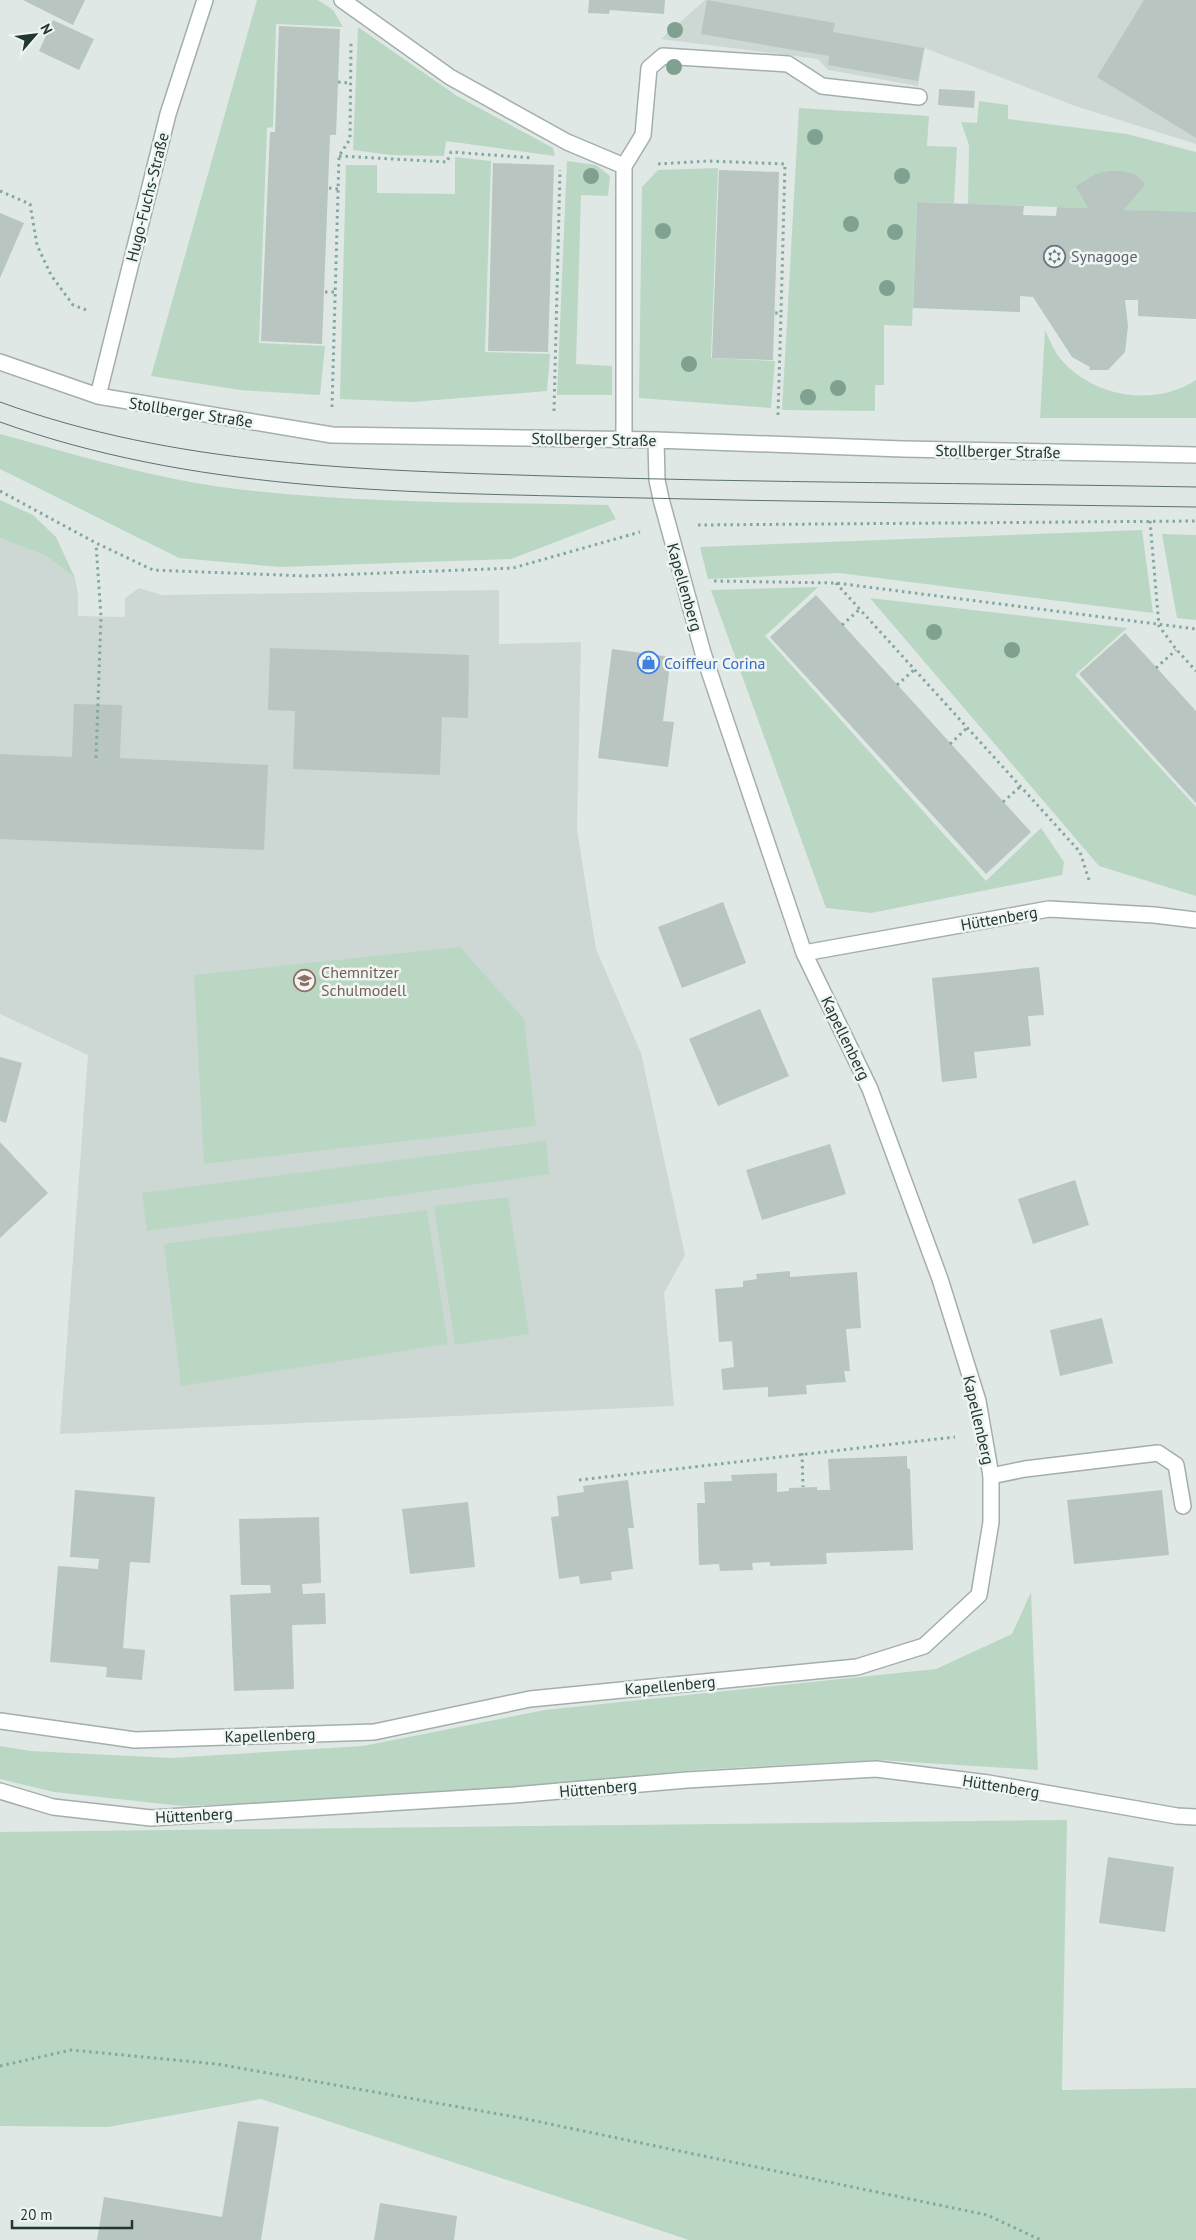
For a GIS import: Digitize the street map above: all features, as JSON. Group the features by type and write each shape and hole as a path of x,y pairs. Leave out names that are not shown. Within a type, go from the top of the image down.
{"street":[{"name":"Hugo-Fuchs-Straße","path":"98,396 168,114 205,0"},
{"path":"347,3 450,77 566,142 624,166"},
{"path":"624,439 624,166 642,135 649,68 662,56 788,64 822,86 919,97"},
{"name":"Stollberger Straße","path":"0,362 98,396 332,435 624,439 1196,455"},
{"name":"Kapellenberg","path":"0,1721 136,1740 374,1732 530,1699 857,1668 924,1646 979,1595 992,1522 991,1476 985,1435 940,1279 870,1089 804,953 703,653 657,480 656,440"},
{"name":"Hüttenberg","path":"804,953 1048,909 1154,915 1196,920"},
{"path":"991,1476 1025,1469 1158,1453 1176,1465 1183,1506"},
{"name":"Hüttenberg","path":"0,1791 53,1807 151,1818 514,1795 687,1780 876,1769 988,1783 1177,1816 1196,1817"}],"path":[{"path":"332,435 339,156 350,139 351,82 347,3"},
{"path":"338,82 351,82"},
{"path":"339,156 448,162 451,152 541,158"},
{"path":"553,439 561,160"},
{"path":"624,166 708,162 785,164 777,444"},
{"path":"329,188 338,189"},
{"path":"0,191 30,204 38,245 51,275 73,305 116,321"},
{"path":"552,217 559,217"},
{"path":"778,219 784,219"},
{"path":"325,292 336,292"},
{"path":"550,310 557,311"},
{"path":"775,313 781,313"},
{"path":"0,491 96,543 153,570 306,576 513,568 668,525 1196,521"},
{"path":"1150,521 1160,626 1176,649 1196,671"},
{"path":"96,543 101,616 96,758"},
{"path":"684,580 836,583 1160,626 1196,629"},
{"path":"836,583 1080,852 1100,912"},
{"path":"842,625 860,608"},
{"path":"1156,668 1176,649"},
{"path":"897,685 915,669"},
{"path":"950,744 968,727"},
{"path":"1003,802 1021,786"},
{"path":"578,1480 925,1439 985,1435"},
{"path":"802,1454 803,1487"},
{"path":"0,2066 71,2050 217,2064 521,2118 987,2215 1041,2240"}],"shaded area":[{"path":"705,0 1196,0 1196,144 1075,106 925,48 918,86 828,70 818,59 661,39"},
{"name":"Chemnitzer Schulmodell","path":"0,538 46,556 75,578 78,594 78,616 125,617 125,598 139,588 162,595 499,590 499,644 581,642 577,830 596,949 641,1053 685,1255 664,1293 674,1406 60,1434 88,1055 0,1014"}],"green space":[{"path":"257,0 318,0 333,10 343,27 276,24 273,127 267,128 259,343 325,346 320,395 240,390 151,376"},
{"path":"358,27 457,96 553,148 555,156 446,141 444,156 391,155 353,150"},
{"path":"979,101 1008,105 1008,119 1127,134 1196,152 1196,213 1124,210 1146,184 1137,177 1119,171 1110,171 1093,176 1075,186 1088,208 968,204 969,145 961,122 977,123"},
{"path":"799,108 929,116 927,146 957,147 954,203 917,202 912,326 884,325 884,385 875,385 875,411 782,410"},
{"path":"455,157 491,161 485,352 550,354 547,391 412,402 340,399 346,165 377,165 377,193 455,194"},
{"path":"567,161 596,165 610,176 608,196 581,195 576,364 612,366 612,395 557,395"},
{"path":"718,168 711,358 775,361 771,408 639,398 642,187 658,170"},
{"path":"1045,330 1057,354 1067,366 1081,377 1112,391 1129,395 1164,393 1196,380 1196,418 1040,418"},
{"path":"0,434 137,471 221,487 317,497 608,505 616,519 511,559 280,567 179,558 0,469"},
{"path":"0,500 33,515 56,537 75,578 46,556 0,538"},
{"path":"1142,530 1153,613 839,573 708,579 700,547"},
{"path":"1162,534 1196,535 1196,620 1177,618"},
{"path":"818,587 765,636 986,881 1041,828 1064,862 1062,875 871,913 826,908 711,590"},
{"path":"870,598 1127,628 1075,675 1196,807 1196,896 1099,866"},
{"path":"460,947 524,1019 536,1126 204,1164 194,975"},
{"path":"546,1141 549,1174 147,1231 142,1193"},
{"path":"508,1197 529,1334 455,1345 434,1206"},
{"path":"427,1210 448,1344 181,1386 164,1244"},
{"path":"1031,1592 1038,1770 879,1760 695,1770 514,1789 293,1802 182,1806 54,1792 0,1779 0,1746 31,1751 171,1758 363,1746 545,1710 936,1669 1012,1634"},
{"path":"1067,1820 1062,2090 1196,2088 1196,2240 689,2240 261,2099 108,2127 0,2126 0,1832"}],"building":[{"path":"23,0 85,0 73,25"},
{"path":"589,0 665,0 664,14 610,10 609,14 588,13"},
{"path":"707,0 835,23 833,32 924,48 918,81 828,65 829,56 701,34"},
{"path":"1144,0 1196,0 1196,138 1097,77"},
{"path":"53,20 94,39 79,70 39,51"},
{"path":"279,26 340,29 336,135 330,135 322,344 261,341 270,132 275,132"},
{"path":"939,89 975,91 974,108 938,105"},
{"path":"493,163 554,165 548,352 488,351"},
{"path":"719,170 779,172 773,360 712,358"},
{"name":"Synagoge","path":"1108,171 1134,174 1146,184 1124,210 1196,212 1196,319 1138,316 1138,300 1125,300 1128,326 1125,352 1108,370 1089,370 1090,367 1072,357 1033,297 1020,296 1020,312 913,308 917,202 1024,206 1023,215 1056,216 1057,207 1088,208 1075,186 1096,174"},
{"path":"0,213 24,223 0,278"},
{"path":"816,595 1031,832 986,874 770,637"},
{"path":"1125,633 1196,711 1196,803 1079,674"},
{"path":"270,648 469,655 468,718 442,717 440,775 293,769 295,711 268,710"},
{"path":"612,649 671,657 663,721 674,722 668,767 598,758"},
{"path":"74,704 122,705 120,758 268,765 264,850 0,839 0,754 72,757"},
{"path":"723,902 746,963 682,988 658,927"},
{"path":"1039,967 1044,1015 1028,1016 1031,1046 974,1052 977,1078 942,1082 932,978"},
{"path":"760,1009 789,1076 718,1106 689,1039"},
{"path":"0,1057 22,1063 6,1123 0,1121"},
{"path":"0,1142 48,1193 0,1238"},
{"path":"830,1144 846,1194 762,1220 746,1170"},
{"path":"1075,1180 1089,1225 1033,1244 1018,1199"},
{"path":"790,1271 790,1277 857,1272 861,1328 846,1329 850,1371 844,1371 846,1382 806,1385 807,1394 768,1397 768,1387 723,1390 721,1369 734,1367 732,1341 719,1342 715,1289 743,1287 743,1281 757,1279 756,1274"},
{"path":"1102,1318 1113,1363 1060,1376 1050,1330"},
{"path":"907,1456 907,1468 910,1469 913,1550 826,1553 827,1564 770,1566 770,1562 752,1563 753,1570 720,1571 719,1564 699,1565 697,1503 705,1503 704,1482 732,1481 731,1475 777,1473 777,1492 789,1491 789,1488 817,1487 817,1490 830,1490 828,1459"},
{"path":"628,1480 634,1528 628,1528 633,1569 611,1572 612,1580 580,1584 579,1576 559,1579 551,1517 559,1516 557,1496 584,1492 583,1486"},
{"path":"75,1490 155,1497 150,1563 130,1562 123,1648 145,1650 142,1680 106,1677 107,1667 50,1662 58,1566 98,1569 99,1559 70,1557"},
{"path":"1162,1490 1169,1555 1074,1564 1067,1500"},
{"path":"468,1502 475,1567 410,1574 402,1509"},
{"path":"319,1517 321,1583 302,1584 303,1594 325,1593 326,1624 292,1625 294,1689 234,1691 230,1595 271,1593 270,1585 241,1585 239,1519"},
{"path":"1108,1857 1174,1867 1165,1932 1099,1923"},
{"path":"238,2121 279,2127 261,2240 97,2240 104,2197 222,2217"},
{"path":"380,2203 457,2216 454,2240 374,2240"}],"tram line":[{"path":"0,402 66,423 134,440 202,452 271,461 341,467 480,474 792,482 1196,487"},
{"path":"0,422 73,445 146,462 220,475 295,484 446,493 672,499 1196,507"}],"place":[{"name":"Synagoge","path":"1055,256"},
{"name":"Coiffeur Corina","path":"648,663"},
{"name":"Chemnitzer Schulmodell","path":"305,981"}]}
